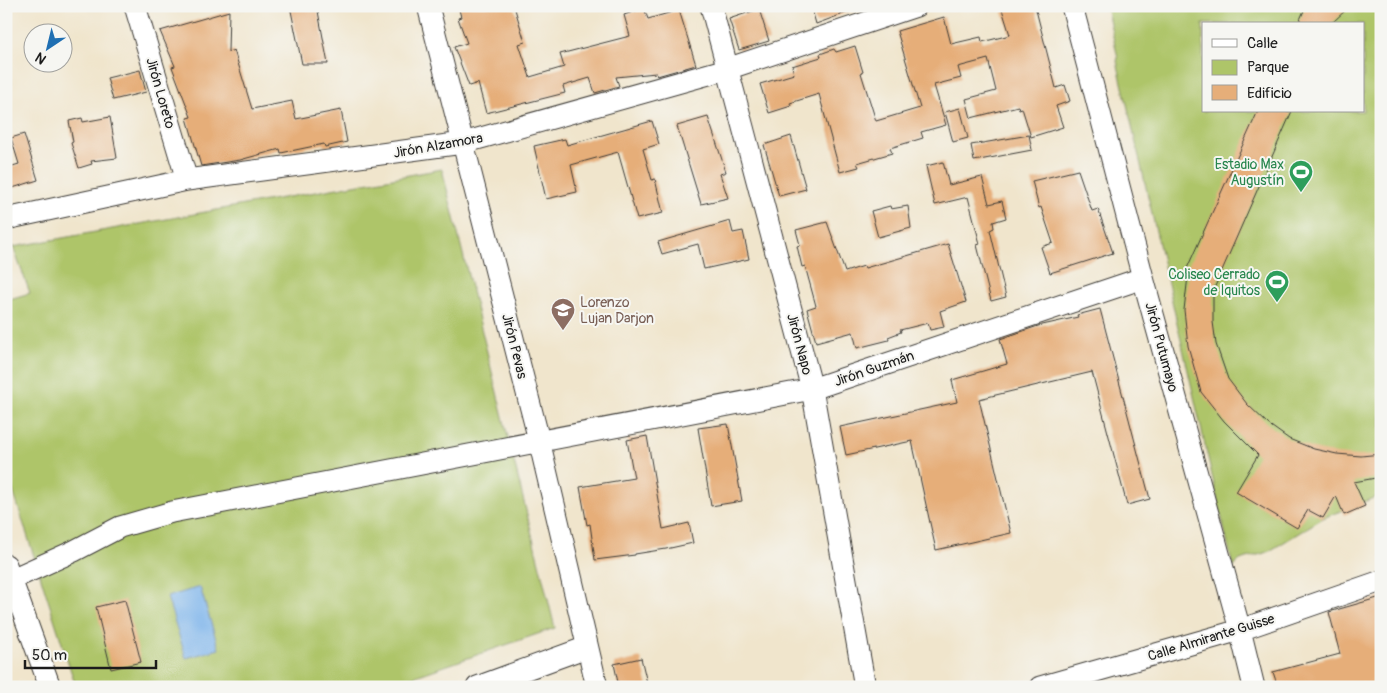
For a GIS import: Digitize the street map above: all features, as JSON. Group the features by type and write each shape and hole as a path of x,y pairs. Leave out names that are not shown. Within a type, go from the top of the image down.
{"street":[{"name":"Jirón Loreto","path":"136,6 187,180"},
{"name":"Jirón Pevas","path":"428,6 539,440 597,687"},
{"name":"Jirón Napo","path":"711,6 812,389 864,687"},
{"name":"Jirón Alzamora","path":"6,219 187,180 463,143 727,69 916,6"},
{"name":"Jirón Putumayo","path":"1072,6 1143,278 1254,687"},
{"name":"Jirón Guzmán","path":"9,572 74,551 120,526 172,512 812,389 1143,278"},
{"path":"9,572 50,687"},
{"name":"Calle Almirante Guisse","path":"1040,687 1240,630 1381,581"},
{"path":"476,687 587,647"}],"green space":[{"name":"Coliseo Cerrado de Iquitos","path":"1106,6 1381,6 1381,495 1323,518 1268,552 1240,560 1233,567 1117,61 1118,58"},
{"path":"442,169 555,628 384,687 76,687 6,469 6,300 30,293 13,247"}],"water":[{"path":"200,587 219,649 186,658 167,597"}],"building":[{"path":"290,6 317,6 328,64 302,64"},
{"path":"458,6 514,6 525,42 519,44 530,77 564,67 560,54 630,36 624,15 644,8 648,19 679,10 696,65 657,76 656,73 616,77 619,86 595,93 590,78 563,86 565,93 486,113 478,83 469,86 454,47 467,43 458,18 461,17"},
{"path":"811,6 859,6 859,8 816,24"},
{"path":"1001,6 1035,6 1056,88 1065,85 1070,101 1056,106 1063,127 1031,137 1022,108 1019,109 1018,106 971,118 966,99 996,91 988,59 958,67 961,78 934,85 946,125 921,132 923,138 890,148 892,153 857,163 859,167 840,172 819,94 790,103 791,106 769,113 760,84 794,74 792,66 821,57 820,54 834,49 836,52 855,46 863,72 861,73 876,121 920,108 897,31 944,17 951,44 981,37 982,42 1010,35"},
{"path":"1306,6 1350,6 1333,22 1299,22"},
{"path":"759,9 769,41 739,50 729,19"},
{"path":"229,11 228,52 234,50 252,109 292,101 296,119 341,110 347,142 325,147 324,144 281,153 280,149 240,160 201,166 187,118 191,117 172,67 175,66 160,31"},
{"path":"140,70 146,92 113,100 107,78"},
{"path":"960,108 968,138 953,142 945,112"},
{"path":"1258,112 1292,112 1213,291 1213,322 1216,344 1228,379 1247,404 1268,424 1289,439 1314,449 1337,454 1361,456 1381,454 1381,477 1354,482 1365,506 1344,515 1336,496 1323,518 1308,510 1297,528 1236,492 1258,455 1224,421 1201,392 1188,346 1184,310 1188,276 1184,275"},
{"path":"110,117 117,158 91,161 92,164 79,168 71,143 73,142 69,121 82,118 83,122"},
{"path":"708,117 726,172 720,174 728,198 701,204 677,126"},
{"path":"652,121 659,144 643,149 652,180 655,179 663,213 637,219 618,152 571,165 577,192 546,199 534,146 565,139 567,145"},
{"path":"24,134 38,180 6,190 6,168 19,164 11,138"},
{"path":"1029,135 1032,150 974,161 971,145"},
{"path":"791,136 806,189 779,196 764,145"},
{"path":"943,162 949,185 982,177 989,204 1002,201 1006,218 993,222 994,228 990,230 1006,297 991,301 977,245 980,244 968,197 935,205 926,166"},
{"path":"1078,170 1092,211 1098,209 1113,253 1050,273 1041,247 1053,243 1041,207 1039,208 1032,181"},
{"path":"890,206 891,209 908,206 911,228 878,237 871,211"},
{"path":"730,221 733,233 743,231 749,259 704,269 698,244 662,254 658,242"},
{"path":"827,222 845,272 948,244 966,302 940,311 944,327 930,330 928,323 900,330 901,332 888,337 889,340 857,348 853,332 816,342 807,309 816,306 805,266 802,267 797,246 800,245 796,230"},
{"path":"1100,309 1150,499 1127,505 1092,372 979,399 1011,533 936,550 912,441 846,455 840,427 957,402 952,380 1007,364 1000,339 1038,326 1078,317 1077,315"},
{"path":"728,424 742,501 711,506 698,428"},
{"path":"647,436 663,529 689,523 693,543 635,555 595,560 590,524 587,525 580,487 634,478 627,440"},
{"path":"1381,597 1381,687 1278,687 1273,672 1340,654 1329,612"},
{"path":"125,600 141,662 111,669 96,607"},
{"path":"641,658 648,687 619,687 614,664"}],"place":[{"name":"Estadio Max Augustín","path":"1301,193"},
{"name":"Coliseo Cerrado de Iquitos","path":"1277,303"},
{"name":"Lorenzo Lujan Darjon","path":"563,331"}]}
